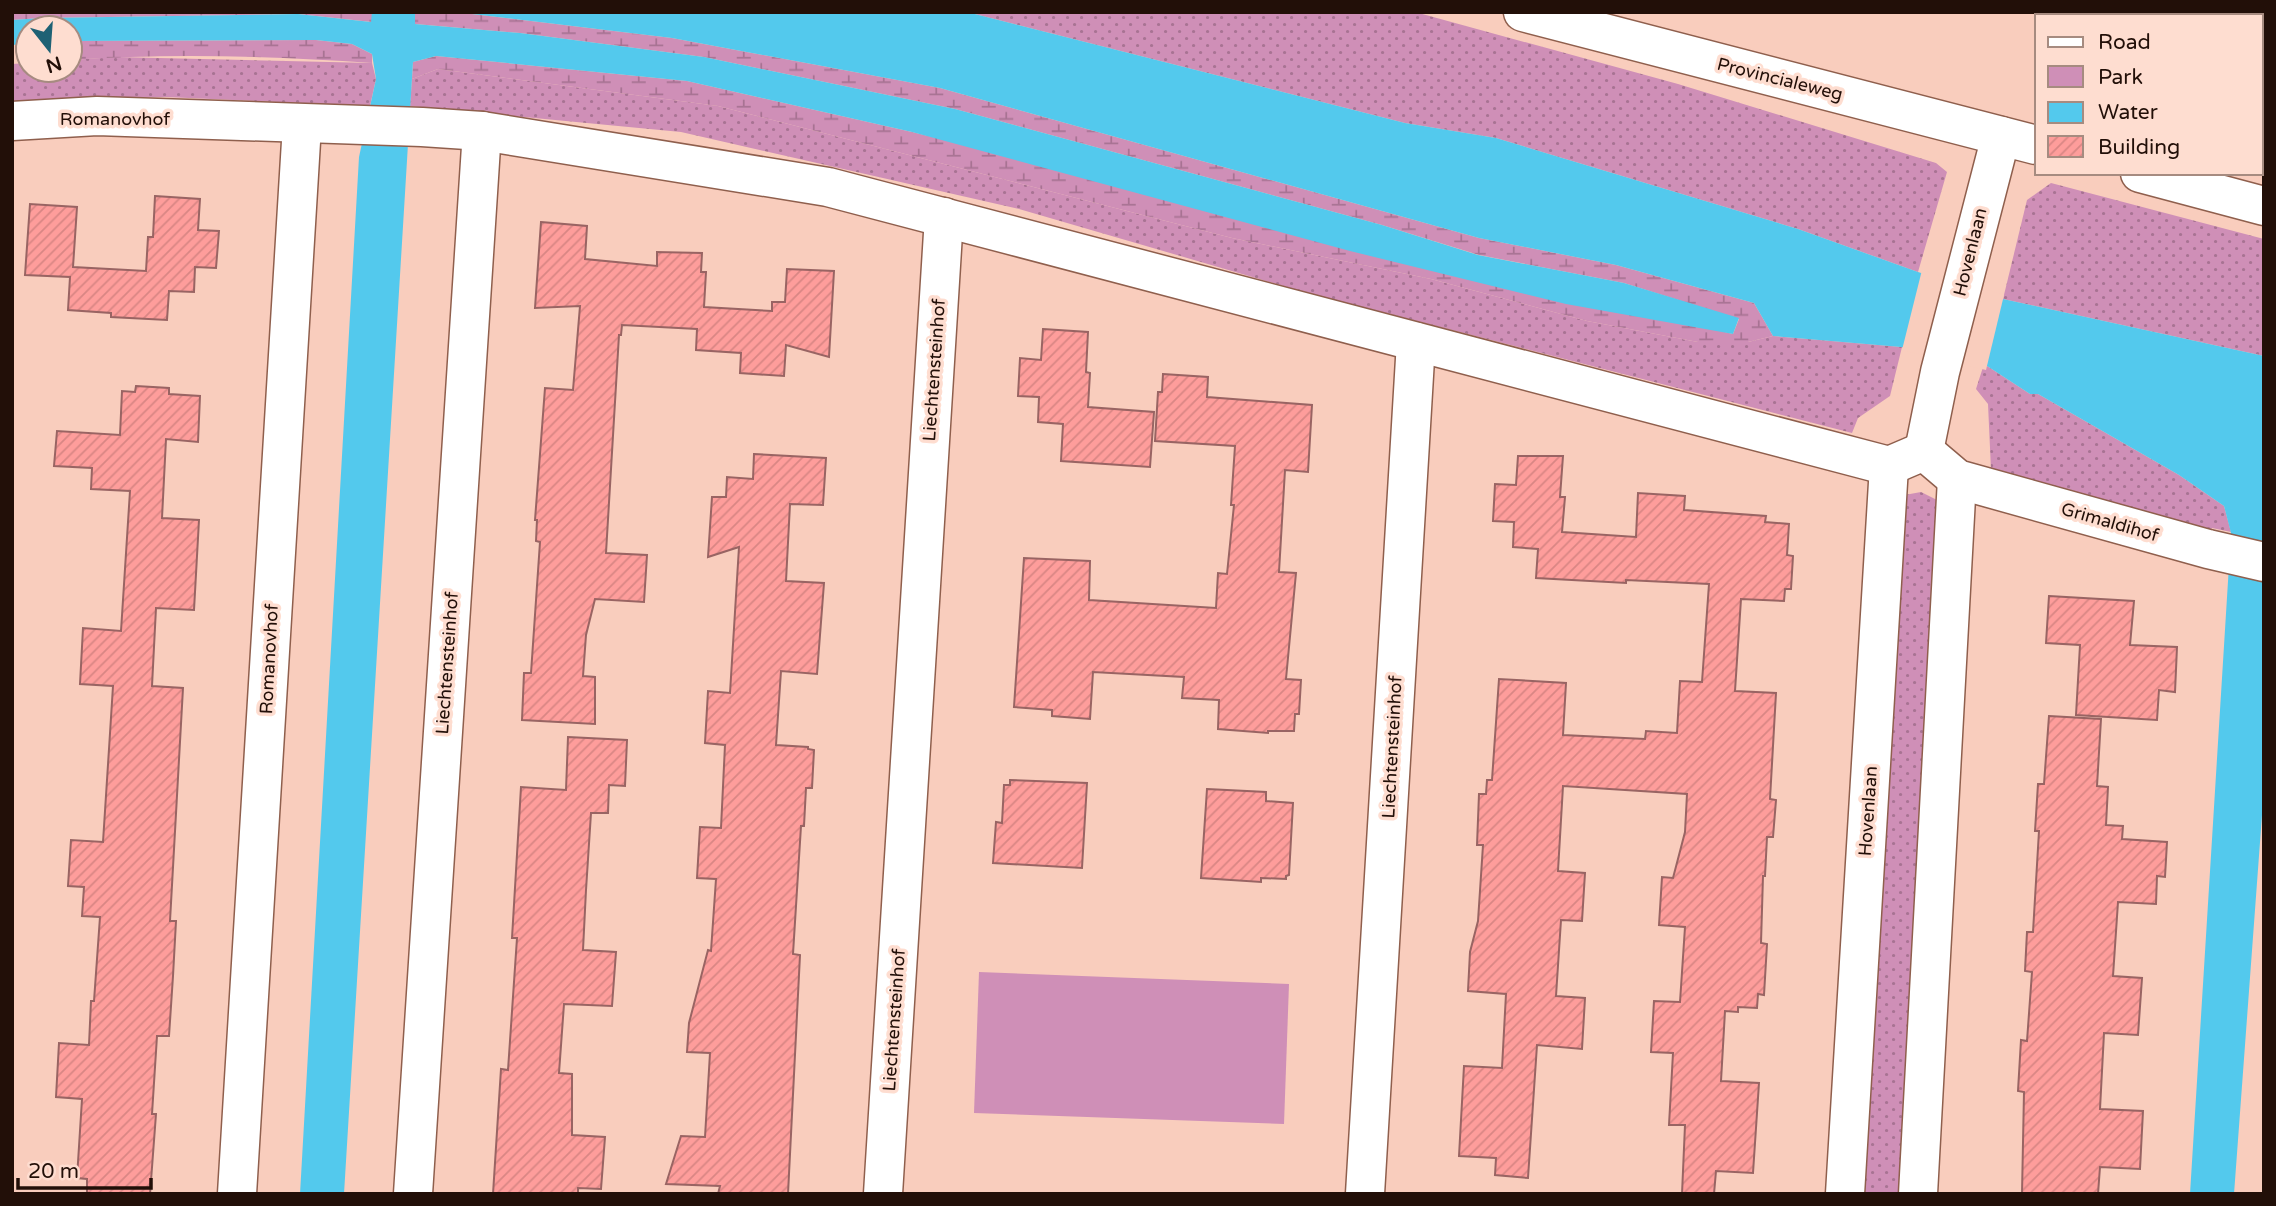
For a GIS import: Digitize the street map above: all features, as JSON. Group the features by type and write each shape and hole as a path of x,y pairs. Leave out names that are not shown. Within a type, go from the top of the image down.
{"street":[{"name":"Provincialeweg","path":"1523,12 2019,141"},
{"name":"Romanovhof","path":"12,121 97,116 482,131"},
{"name":"Romanovhof","path":"237,1194 302,125"},
{"path":"482,131 828,187 1889,466 1924,451 1957,479 1918,1194"},
{"name":"Liechtensteinhof","path":"413,1194 482,131"},
{"name":"Hovenlaan","path":"1924,451 1940,372 1985,194 2019,141"},
{"path":"2148,175 2264,206"},
{"name":"Liechtensteinhof","path":"883,1194 944,217"},
{"name":"Liechtensteinhof","path":"1365,1194 1416,342"},
{"name":"Hovenlaan","path":"1844,1194 1889,466"},
{"name":"Grimaldihof","path":"1957,479 2264,562"}],"green space":[{"path":"12,12 372,12 372,22 298,14 84,17 84,14 14,14 12,20"},
{"path":"415,12 455,12 672,38 940,88 1479,238 1616,265 1754,303 1773,336 1748,342 1698,342 1587,321 1431,279 1232,238 718,106 438,69 412,79 413,62 436,56 687,81 912,132 1733,334 1739,319 1624,283 1479,255 1382,225 955,109 704,57 520,33 415,24"},
{"path":"967,12 1415,12 1678,84 1936,163 1947,172 1918,272 1798,229 1496,138 1405,123"},
{"path":"316,40 352,44 372,54 372,63 221,56 84,59 84,41"},
{"path":"116,57 372,63 376,79 370,106 166,97 12,102 12,64 14,84 84,84 84,59"},
{"path":"438,69 718,106 1232,238 1431,279 1587,321 1698,342 1748,342 1773,336 1902,347 1890,396 1858,418 1852,433 1304,292 1019,209 681,132 410,106 412,79"},
{"path":"2051,183 2264,239 2264,356 2003,299 2027,200"},
{"path":"1984,364 2030,394 2038,394 2179,475 2224,506 2231,532 2211,530 1991,470 1988,404 1976,389"},
{"path":"1921,492 1941,502 1901,1194 1858,1194 1899,496"},
{"path":"979,972 1289,984 1284,1124 974,1113"}],"water":[{"path":"372,12 415,12 415,24 520,33 704,57 955,109 1382,225 1478,255 1624,283 1739,318 1733,334 1566,304 1350,251 912,132 687,81 436,56 413,62 344,1194 300,1194 359,157 376,79 372,54 352,44 316,40 84,41 84,17 298,14 371,22"},
{"path":"455,12 967,12 1405,123 1496,138 1798,229 2003,299 2264,356 2264,788 2234,1194 2190,1194 2231,533 2224,506 2179,475 2038,394 2030,394 1984,364 1901,347 1773,336 1754,303 1616,265 1479,238 940,88 672,38"},
{"path":"12,20 14,20 12,45"}],"pier":[{"path":"1922,270 2004,295 1986,370 1902,350"}],"building":[{"path":"155,196 200,199 198,230 219,231 216,268 195,267 194,292 169,291 167,320 111,317 111,313 68,310 70,277 25,275 30,204 77,207 73,267 146,271 148,237 153,237"},
{"path":"541,222 587,226 585,259 657,266 657,252 702,253 701,272 706,272 704,307 772,311 772,302 785,302 787,269 834,271 829,357 786,345 784,376 740,373 741,353 696,350 697,329 622,325 619,335 606,553 647,555 644,602 595,599 586,635 583,676 595,677 595,724 522,720 524,673 531,673 540,542 536,541 535,520 545,388 573,390 580,306 535,308"},
{"path":"1043,329 1088,332 1088,407 1154,412 1150,467 1061,461 1063,424 1038,422 1039,397 1018,396 1020,358 1041,360"},
{"path":"1163,374 1208,377 1207,397 1312,405 1308,472 1285,470 1279,572 1296,573 1286,679 1301,680 1299,714 1295,714 1294,731 1268,733 1218,729 1219,700 1182,698 1184,677 1093,672 1090,719 1052,716 1052,710 1014,707 1024,558 1090,561 1089,600 1216,608 1218,573 1227,574 1234,505 1231,505 1235,446 1155,441 1158,392 1162,392"},
{"path":"136,386 169,388 169,394 200,396 198,442 166,439 162,518 199,520 194,610 156,608 152,686 183,688 170,921 176,921 173,976 169,1036 157,1036 152,1114 156,1114 150,1194 87,1194 87,1179 77,1178 82,1099 56,1097 59,1043 89,1045 100,917 82,916 84,887 68,886 71,840 103,842 113,686 80,684 83,628 121,631 130,491 91,489 92,468 54,466 57,431 120,435 122,391 135,392"},
{"path":"754,454 826,458 823,505 790,504 786,581 824,583 817,674 781,671 776,745 808,747 814,750 812,788 806,788 804,826 801,826 793,954 800,955 788,1194 718,1194 720,1186 666,1184 681,1136 705,1137 710,1053 687,1052 689,1023 708,950 711,951 716,879 697,878 700,827 721,828 725,745 705,743 708,691 730,693 739,547 708,557 712,497 726,497 727,477 753,479"},
{"path":"1518,456 1563,456 1560,497 1565,497 1562,532 1636,537 1638,493 1685,496 1684,510 1766,516 1765,522 1789,524 1787,555 1793,556 1791,589 1785,589 1784,601 1741,599 1735,691 1776,693 1770,799 1776,800 1773,837 1767,837 1763,876 1761,943 1767,944 1764,995 1758,994 1757,1008 1738,1007 1738,1012 1725,1011 1721,1081 1759,1083 1753,1173 1716,1171 1714,1194 1682,1194 1685,1125 1669,1125 1673,1053 1651,1052 1654,1001 1680,1002 1685,927 1659,925 1662,877 1673,878 1685,832 1687,794 1563,786 1558,871 1585,873 1582,921 1561,920 1556,996 1585,998 1582,1049 1537,1045 1528,1178 1495,1175 1496,1158 1459,1156 1464,1066 1502,1068 1506,994 1468,991 1470,952 1478,921 1483,845 1477,845 1479,794 1486,794 1487,780 1492,780 1499,679 1566,683 1563,735 1645,739 1646,731 1677,733 1680,681 1702,682 1709,584 1536,578 1538,549 1513,547 1514,522 1493,521 1495,484 1516,485"},
{"path":"2049,596 2134,601 2130,645 2177,647 2175,692 2159,690 2157,720 2076,715 2080,645 2046,643"},
{"path":"2049,716 2101,719 2097,786 2108,787 2106,825 2123,826 2122,839 2167,842 2165,877 2157,876 2156,904 2118,902 2113,976 2142,978 2138,1035 2104,1033 2100,1109 2143,1111 2140,1169 2100,1167 2098,1194 2022,1194 2024,1092 2018,1091 2021,1040 2027,1041 2032,972 2025,971 2027,932 2033,932 2039,831 2035,831 2038,784 2044,784"},
{"path":"568,737 627,740 625,786 609,785 608,813 591,813 586,890 583,950 616,952 612,1006 564,1004 559,1073 572,1074 572,1135 605,1137 601,1189 578,1188 578,1194 493,1194 501,1069 508,1070 517,938 512,938 521,787 566,790"},
{"path":"1010,780 1087,783 1082,868 993,863 996,822 1002,823 1004,785 1010,785"},
{"path":"1207,789 1266,792 1266,801 1293,803 1289,875 1286,879 1261,878 1261,882 1201,878"}]}
